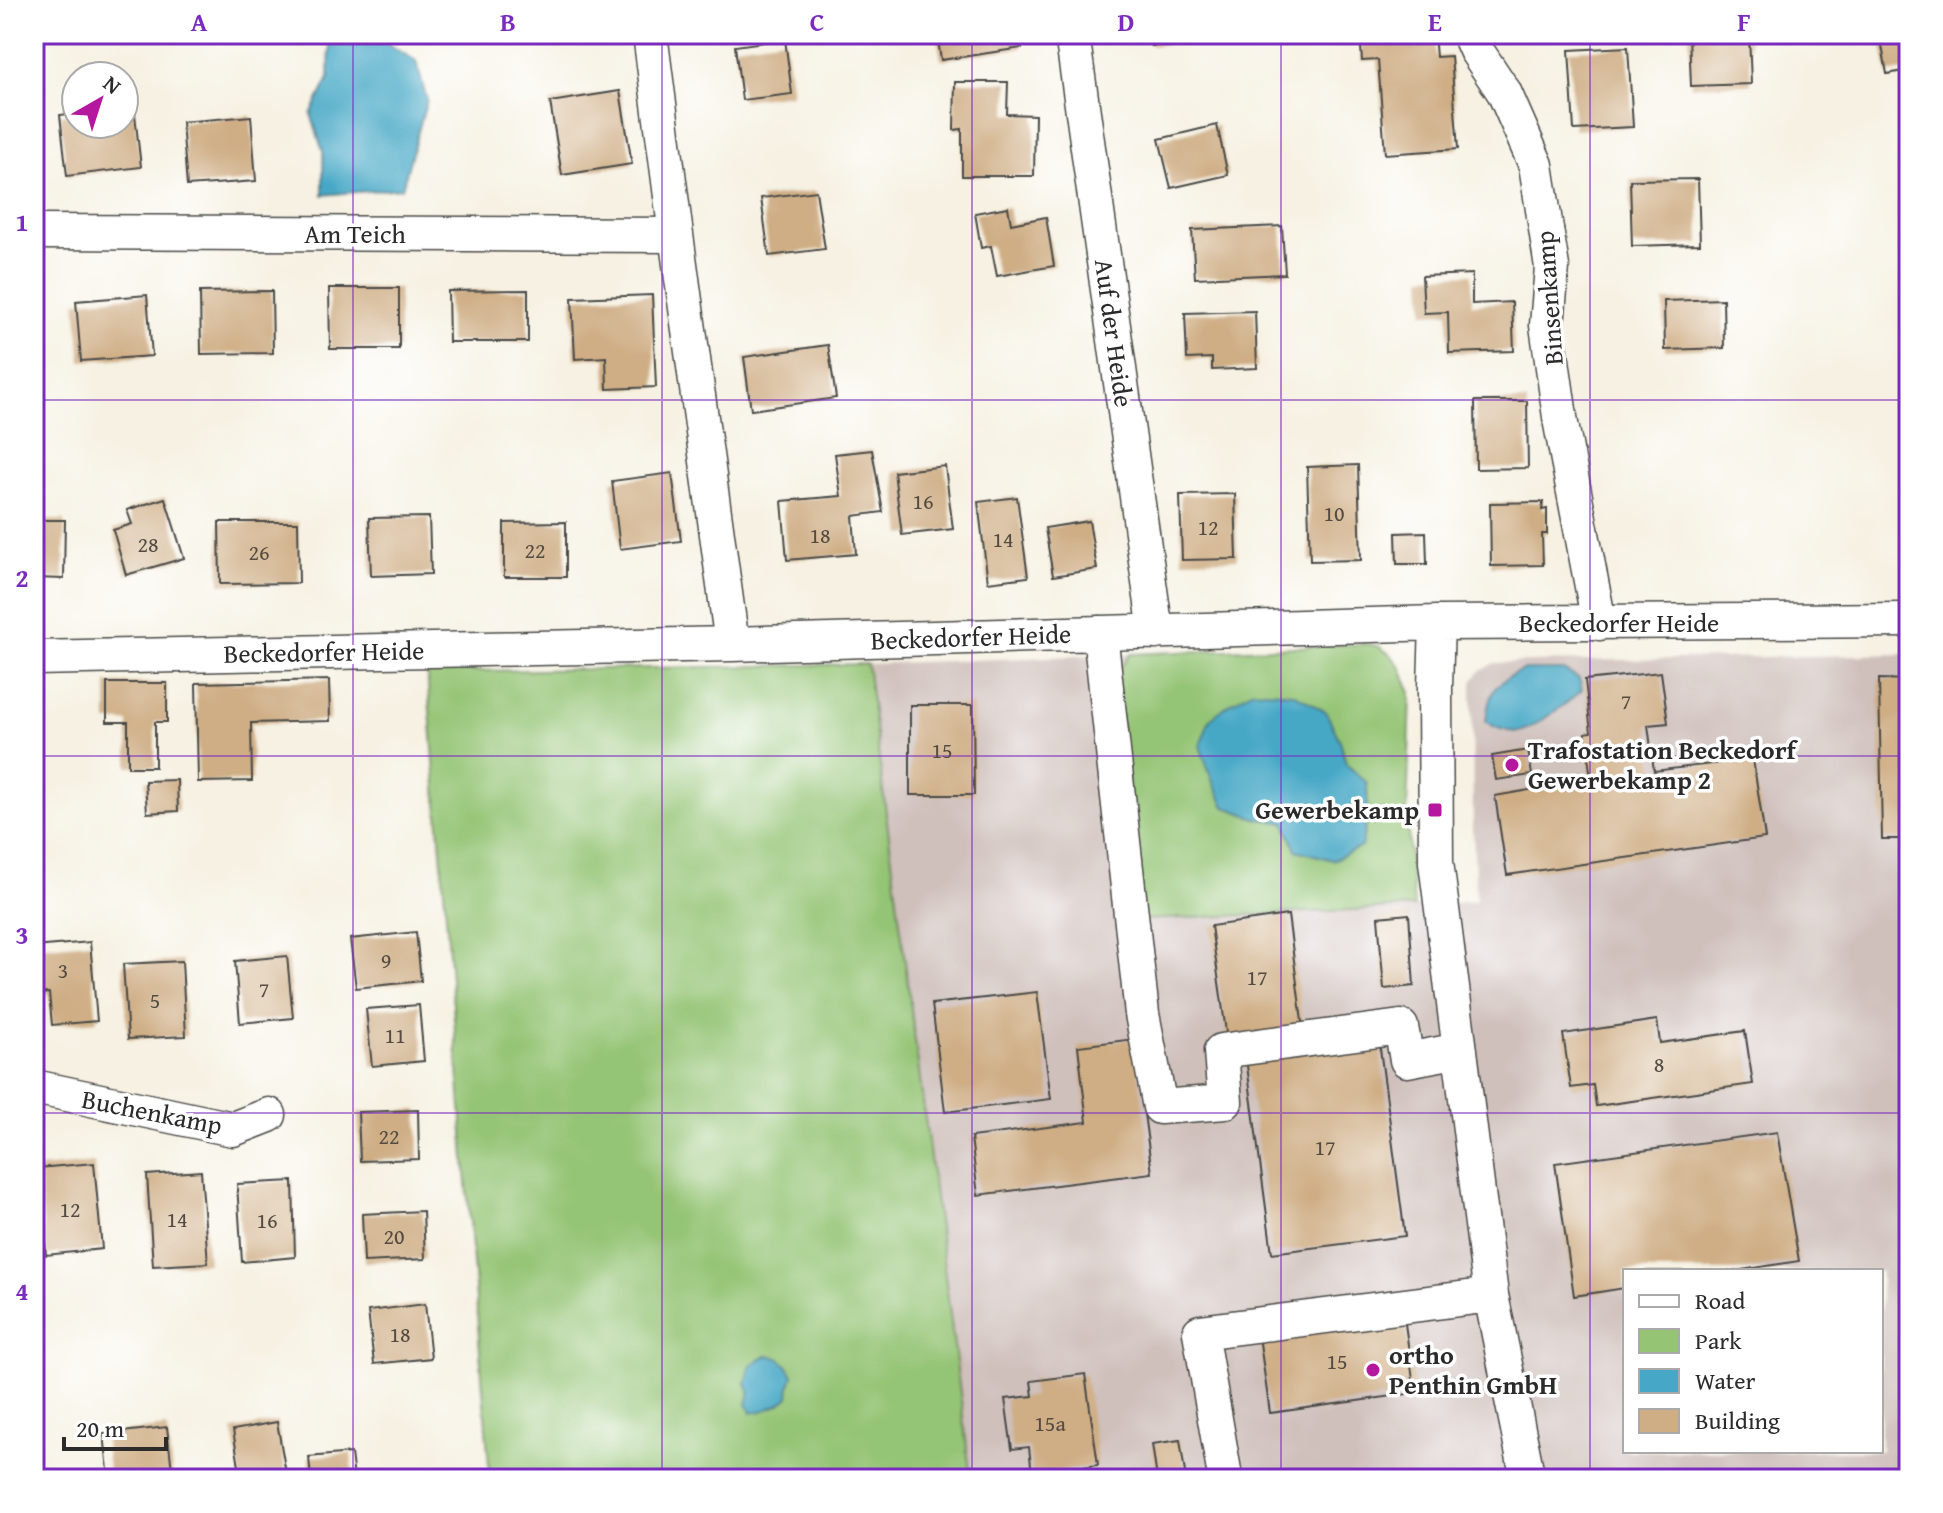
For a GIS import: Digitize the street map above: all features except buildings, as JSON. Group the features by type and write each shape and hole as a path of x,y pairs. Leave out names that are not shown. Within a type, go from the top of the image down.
{"street":[{"path":"650,34 732,644"},
{"name":"Auf der Heide","path":"1072,34 1156,632"},
{"name":"Binsenkamp","path":"1469,34 1504,92 1536,165 1552,267 1547,325 1561,424 1599,623"},
{"name":"Am Teich","path":"34,232 676,235"},
{"name":"Beckedorfer Heide","path":"34,658 732,644 1437,623 1909,620"},
{"path":"1437,623 1436,862 1491,1295 1528,1479"},
{"path":"1100,633 1142,1014 1160,1107 1225,1102 1221,1051 1401,1027 1407,1060 1460,1050"},
{"name":"Buchenkamp","path":"34,1087 233,1129 269,1115"},
{"path":"1224,1471 1200,1332 1491,1295"}],"shaded area":[{"path":"1131,654 1116,673 1143,920 1414,907 1476,901 1472,682 1479,672 1494,663 1909,654 1909,1479 971,1479 867,664"}],"green space":[{"path":"1365,644 1378,646 1391,655 1401,668 1411,693 1407,817 1414,907 1142,920 1116,673 1131,654","holes":["1340,741 1346,764 1333,860 1297,850 1285,823 1256,818"]},
{"path":"867,664 971,1479 490,1479 427,672"}],"water":[{"path":"330,34 372,34 416,61 427,100 402,188 323,195 323,152 311,114 329,78"},
{"path":"1522,670 1563,670 1579,679 1582,690 1527,729 1513,732 1493,726 1486,721 1491,695 1505,679"},
{"path":"1253,690 1293,693 1326,712 1340,741 1346,764 1367,783 1368,815 1361,847 1333,860 1296,850 1285,823 1256,818 1225,807 1200,746 1210,719"},
{"path":"768,1355 780,1359 793,1376 789,1397 772,1408 751,1413 747,1404 750,1393 746,1383 751,1365"}],"place":[{"name":"Trafostation Beckedorf Gewerbekamp 2","path":"1512,765"},
{"name":"Gewerbekamp","path":"1435,810"},
{"name":"ortho Penthin GmbH","path":"1373,1370"}]}
